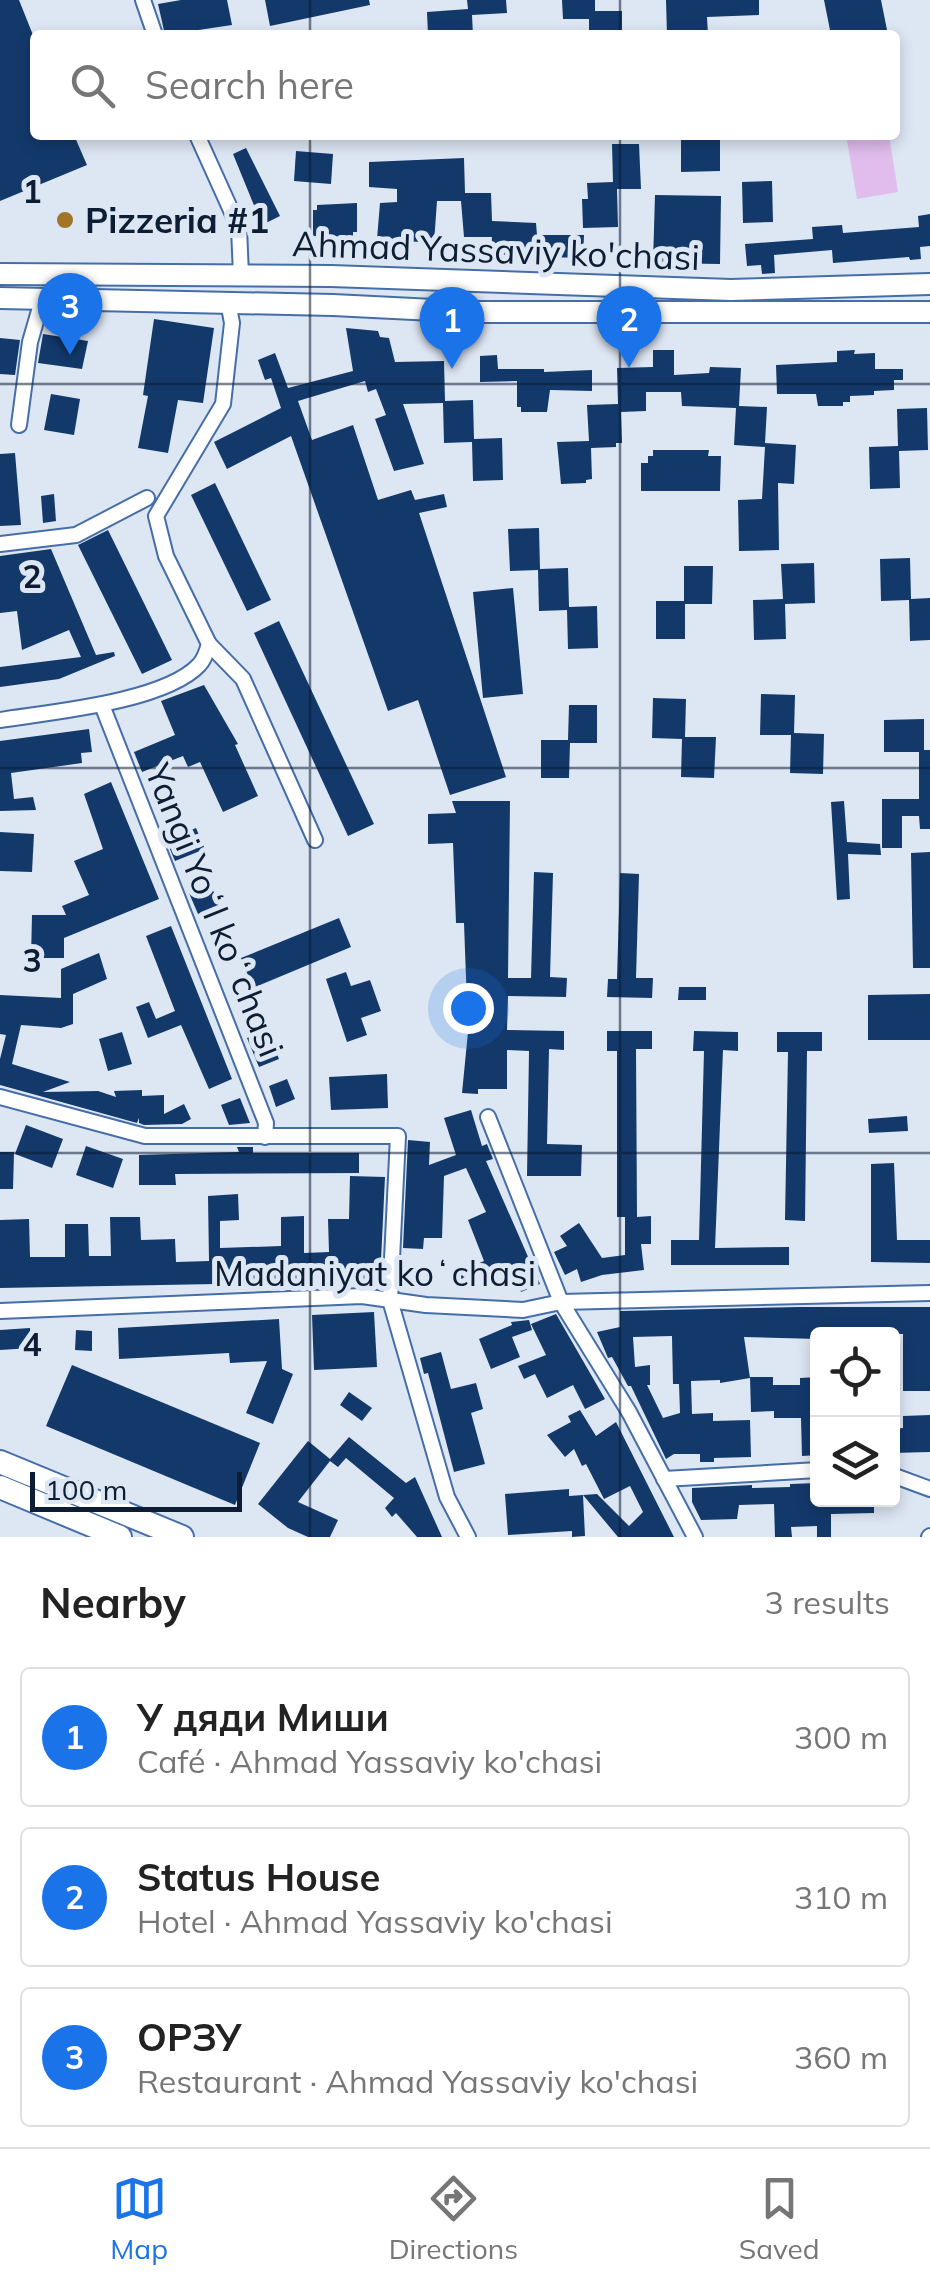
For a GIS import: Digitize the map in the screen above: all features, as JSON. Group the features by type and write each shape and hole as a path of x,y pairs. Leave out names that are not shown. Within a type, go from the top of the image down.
{"highway":[{"path":"0,1462 120,1537"},
{"path":"0,1487 48,1494 182,1537"}],"main road":[{"name":"Ahmad Yassaviy ko'chasi","path":"0,274 242,276 731,290 930,284"},
{"name":"Ahmad Yassaviy ko'chasi","path":"0,298 474,312 930,312"}],"street":[{"path":"144,0 153,30"},
{"path":"199,140 239,228 242,276"},
{"path":"19,425 30,342 43,297"},
{"path":"228,302 232,323 222,404 156,516 166,556 209,644 243,679 315,840"},
{"path":"0,544 76,535 148,498"},
{"path":"0,720 102,705 176,683 202,663 209,644"},
{"name":"Yangi Yoʻl koʻchasi","path":"102,705 266,1123 265,1138"},
{"path":"0,1096 145,1136 398,1136 390,1300 447,1497 468,1537"},
{"path":"488,1117 562,1302 629,1412 695,1537"},
{"name":"Madaniyat koʻchasi","path":"0,1311 362,1296 426,1306 523,1310 562,1302 930,1293"},
{"path":"664,1479 810,1470"},
{"path":"900,1477 930,1489"}],"shaded area":[{"path":"847,140 890,140 898,192 857,199"}],"building":[{"path":"0,0 19,0 31,30 30,140 76,140 87,165 0,201"},
{"path":"227,0 232,25 164,30 158,4"},
{"path":"265,0 369,0 370,5 270,26"},
{"path":"467,0 506,0 507,13 472,15 473,30 428,30 427,12 468,9"},
{"path":"562,0 595,0 595,11 622,11 622,30 589,30 589,19 563,19"},
{"path":"666,0 759,0 759,15 707,17 708,30 667,30"},
{"path":"824,0 881,0 887,30 830,30"},
{"path":"681,140 720,140 720,171 681,172"},
{"path":"612,144 639,144 641,189 617,189 618,227 583,228 582,199 588,199 587,183 613,182"},
{"path":"246,148 280,216 262,225 233,154"},
{"path":"296,151 333,154 331,184 294,181"},
{"path":"464,158 465,193 491,193 492,221 536,223 537,235 584,235 583,258 525,255 524,262 508,261 509,255 491,254 492,237 464,237 461,201 437,201 434,243 377,239 380,203 397,202 397,189 369,187 369,162"},
{"path":"772,181 773,222 743,223 742,182"},
{"path":"655,195 721,196 720,264 653,263"},
{"path":"357,203 357,232 353,232 353,237 313,236 313,210 317,210 317,205"},
{"path":"930,214 930,246 920,247 921,259 833,263 832,250 774,255 775,273 762,274 761,265 747,266 745,244 813,239 812,227 842,225 843,233 919,227 918,216"},
{"path":"154,319 214,328 203,403 178,400 168,453 138,448 148,396 143,395"},
{"path":"346,328 378,331 380,337 389,338 395,362 444,361 445,401 473,400 474,439 502,438 503,480 473,481 472,442 444,443 443,403 403,404 424,464 394,471 375,419 386,415 376,389 368,392 365,381 298,401 312,440 353,425 378,500 411,490 415,500 444,494 447,507 419,513 506,777 450,795 418,700 388,711 291,436 227,469 214,442 281,408 271,378 265,380 258,360 275,353 288,388 353,371"},
{"path":"43,334 88,341 82,369 38,363"},
{"path":"0,338 20,340 15,375 0,374"},
{"path":"653,350 674,350 674,375 709,373 710,367 741,368 739,406 767,407 765,443 796,445 794,484 778,483 779,550 739,551 738,500 762,499 765,447 734,445 736,408 682,406 681,392 646,392 646,411 621,412 622,443 591,448 592,479 561,484 557,442 589,441 587,405 618,404 617,368 653,367"},
{"path":"855,350 854,354 875,353 875,369 903,369 903,380 894,380 894,390 850,396 850,402 843,402 843,406 818,406 816,394 777,394 776,365 837,362 837,351"},
{"path":"497,355 498,369 592,370 592,391 550,390 547,412 521,412 521,407 517,407 517,381 480,382 480,356"},
{"path":"51,394 80,399 74,435 44,430"},
{"path":"927,408 928,450 899,451 900,488 870,489 869,447 898,446 897,409"},
{"path":"653,450 709,450 708,456 721,456 720,491 641,491 641,463 648,463"},
{"path":"15,453 21,525 0,526 0,454"},
{"path":"215,483 271,600 247,611 191,495"},
{"path":"54,494 56,521 43,523 41,496"},
{"path":"539,528 540,569 568,568 569,607 597,606 598,648 568,649 567,610 539,611 538,570 510,571 508,529"},
{"path":"108,530 172,660 142,674 78,545"},
{"path":"51,549 96,655 114,652 115,656 59,679 0,687 0,667 81,657 69,630 22,650 17,611 0,613 0,556"},
{"path":"910,558 911,599 930,598 930,640 910,641 909,600 881,601 880,559"},
{"path":"814,563 815,603 785,604 786,639 754,640 753,600 783,599 781,564"},
{"path":"684,566 713,566 712,604 685,604 685,639 656,639 656,601 684,601"},
{"path":"513,588 523,694 483,698 473,592"},
{"path":"279,621 374,824 348,836 254,633"},
{"path":"204,685 238,744 235,745 258,796 223,812 200,762 188,767 183,756 142,772 134,752 175,735 161,701"},
{"path":"761,694 795,695 794,733 824,734 823,774 790,773 791,735 760,735"},
{"path":"653,698 686,699 685,737 716,737 714,778 681,777 682,739 652,738"},
{"path":"569,705 597,705 597,743 570,743 569,778 541,778 541,740 568,740"},
{"path":"924,719 924,750 930,750 930,829 920,829 919,816 902,816 902,848 882,848 882,799 919,799 919,752 884,752 884,720"},
{"path":"89,729 92,752 81,753 82,763 11,773 14,799 33,797 36,810 0,811 0,741"},
{"path":"111,782 159,899 64,938 64,958 31,958 32,915 66,915 62,906 89,895 74,861 103,849 84,794"},
{"path":"452,801 510,801 508,978 531,978 534,872 553,873 550,977 567,978 566,997 508,996 507,1030 564,1031 564,1050 549,1049 547,1144 582,1145 581,1176 527,1176 529,1051 507,1050 507,1089 462,1093 468,1032 464,923 456,923 453,843 428,844 428,814 456,813"},
{"path":"844,801 847,842 880,844 881,855 848,854 850,899 837,900 831,802"},
{"path":"196,828 205,849 175,861 166,840"},
{"path":"0,832 34,834 32,872 0,871"},
{"path":"930,852 930,968 913,968 911,853"},
{"path":"620,873 639,874 636,978 653,978 652,998 607,997 608,979 617,979"},
{"path":"211,885 219,906 198,914 189,893"},
{"path":"339,918 351,947 253,988 241,958"},
{"path":"171,926 232,1079 209,1089 181,1025 148,1038 136,1007 149,1002 156,1019 175,1011 146,936"},
{"path":"99,953 107,979 73,994 73,1024 61,1028 21,1025 12,1064 70,1082 43,1092 98,1091 116,1097 114,1091 142,1090 142,1096 164,1095 164,1114 184,1104 191,1119 182,1124 144,1125 139,1118 137,1123 0,1085 0,1059 6,1035 0,1034 0,995 61,998 61,969"},
{"path":"346,972 351,986 370,980 381,1011 361,1018 367,1035 347,1042 326,979"},
{"path":"679,987 706,987 706,1000 678,1000"},
{"path":"930,994 930,1040 868,1040 868,995"},
{"path":"267,1029 279,1059 259,1067 247,1038"},
{"path":"607,1031 652,1031 652,1049 636,1049 637,1217 651,1216 651,1244 641,1244 644,1270 581,1282 577,1269 565,1275 554,1252 567,1246 560,1236 579,1223 602,1258 625,1255 625,1217 617,1217 617,1051 607,1051"},
{"path":"694,1031 738,1032 738,1051 723,1050 715,1248 789,1247 789,1265 671,1265 671,1240 699,1240 704,1051 693,1051"},
{"path":"122,1032 132,1064 108,1071 99,1039"},
{"path":"777,1032 822,1032 822,1051 807,1051 805,1221 785,1220 788,1052 777,1052"},
{"path":"387,1074 388,1108 331,1110 329,1077"},
{"path":"287,1079 295,1099 276,1107 269,1086"},
{"path":"240,1098 250,1123 229,1125 221,1105"},
{"path":"471,1110 482,1146 487,1144 493,1159 486,1161 540,1284 521,1292 509,1264 457,1287 452,1275 484,1261 468,1220 486,1212 466,1168 444,1176 442,1238 424,1238 423,1249 403,1248 408,1140 430,1142 429,1165 456,1155 444,1118"},
{"path":"907,1116 908,1131 869,1133 868,1119"},
{"path":"26,1125 63,1139 52,1168 15,1154"},
{"path":"86,1146 123,1159 113,1188 76,1175"},
{"path":"237,1147 253,1147 253,1153 359,1153 359,1173 175,1174 176,1185 139,1185 139,1155 239,1152"},
{"path":"0,1152 14,1152 13,1189 0,1189"},
{"path":"894,1163 897,1240 930,1240 930,1263 871,1262 871,1164"},
{"path":"350,1176 385,1177 380,1281 0,1288 0,1220 29,1219 30,1257 65,1257 65,1224 88,1224 89,1256 111,1256 110,1217 140,1217 141,1240 175,1239 176,1262 209,1261 208,1196 238,1194 239,1220 220,1221 220,1248 281,1246 281,1217 304,1216 304,1253 329,1252 328,1219 349,1219"},
{"path":"930,1307 930,1391 903,1391 900,1327 810,1327 810,1339 744,1337 750,1378 720,1383 691,1381 692,1414 713,1413 713,1421 750,1420 751,1457 700,1462 700,1454 674,1454 666,1459 631,1386 612,1357 608,1358 597,1332 620,1327 620,1311","holes":["672,1336 673,1384 679,1384 680,1413 663,1418 647,1385 650,1365 635,1367 633,1337"]},
{"path":"374,1312 377,1367 314,1370 312,1315"},
{"path":"556,1314 605,1399 585,1409 573,1385 547,1398 535,1374 524,1379 518,1366 546,1355 531,1324"},
{"path":"279,1319 282,1369 293,1374 273,1424 246,1413 267,1361 230,1363 229,1353 119,1359 118,1328"},
{"path":"529,1320 532,1330 512,1337 520,1357 491,1369 479,1339 512,1325 511,1322"},
{"path":"30,1328 31,1348 0,1350 0,1330"},
{"path":"76,1330 92,1331 92,1351 75,1350"},
{"path":"441,1352 451,1389 476,1383 483,1409 471,1413 485,1464 454,1472 428,1373 424,1374 420,1358"},
{"path":"72,1365 260,1443 235,1505 46,1426"},
{"path":"750,1377 773,1377 773,1385 800,1385 800,1378 810,1377 810,1456 802,1456 801,1418 774,1418 774,1411 751,1412"},
{"path":"349,1392 372,1408 362,1421 340,1405"},
{"path":"580,1410 596,1436 616,1422 674,1537 618,1537 583,1495 597,1494 629,1526 643,1512 630,1486 604,1499 574,1449 565,1457 547,1435 571,1422 568,1416"},
{"path":"930,1415 930,1452 900,1453 903,1416"},
{"path":"349,1437 406,1483 415,1477 442,1537 417,1537 396,1513 392,1517 385,1508 394,1498 346,1458 338,1467 330,1461 298,1502 338,1520 330,1537 308,1537 288,1528 258,1504 308,1441 330,1459"},
{"path":"810,1483 810,1507 874,1507 874,1513 831,1514 831,1537 817,1537 817,1526 791,1527 792,1537 775,1537 774,1504 739,1505 737,1519 701,1520 692,1502 692,1488"},
{"path":"569,1489 569,1496 583,1495 585,1536 572,1537 572,1531 508,1535 505,1494"}],"place":[{"name":"Pizzeria #1","path":"65,220"},
{"name":"ОРЗУ","path":"70,355"},
{"name":"Status House","path":"629,368"},
{"name":"У дяди Миши","path":"452,369"}]}
